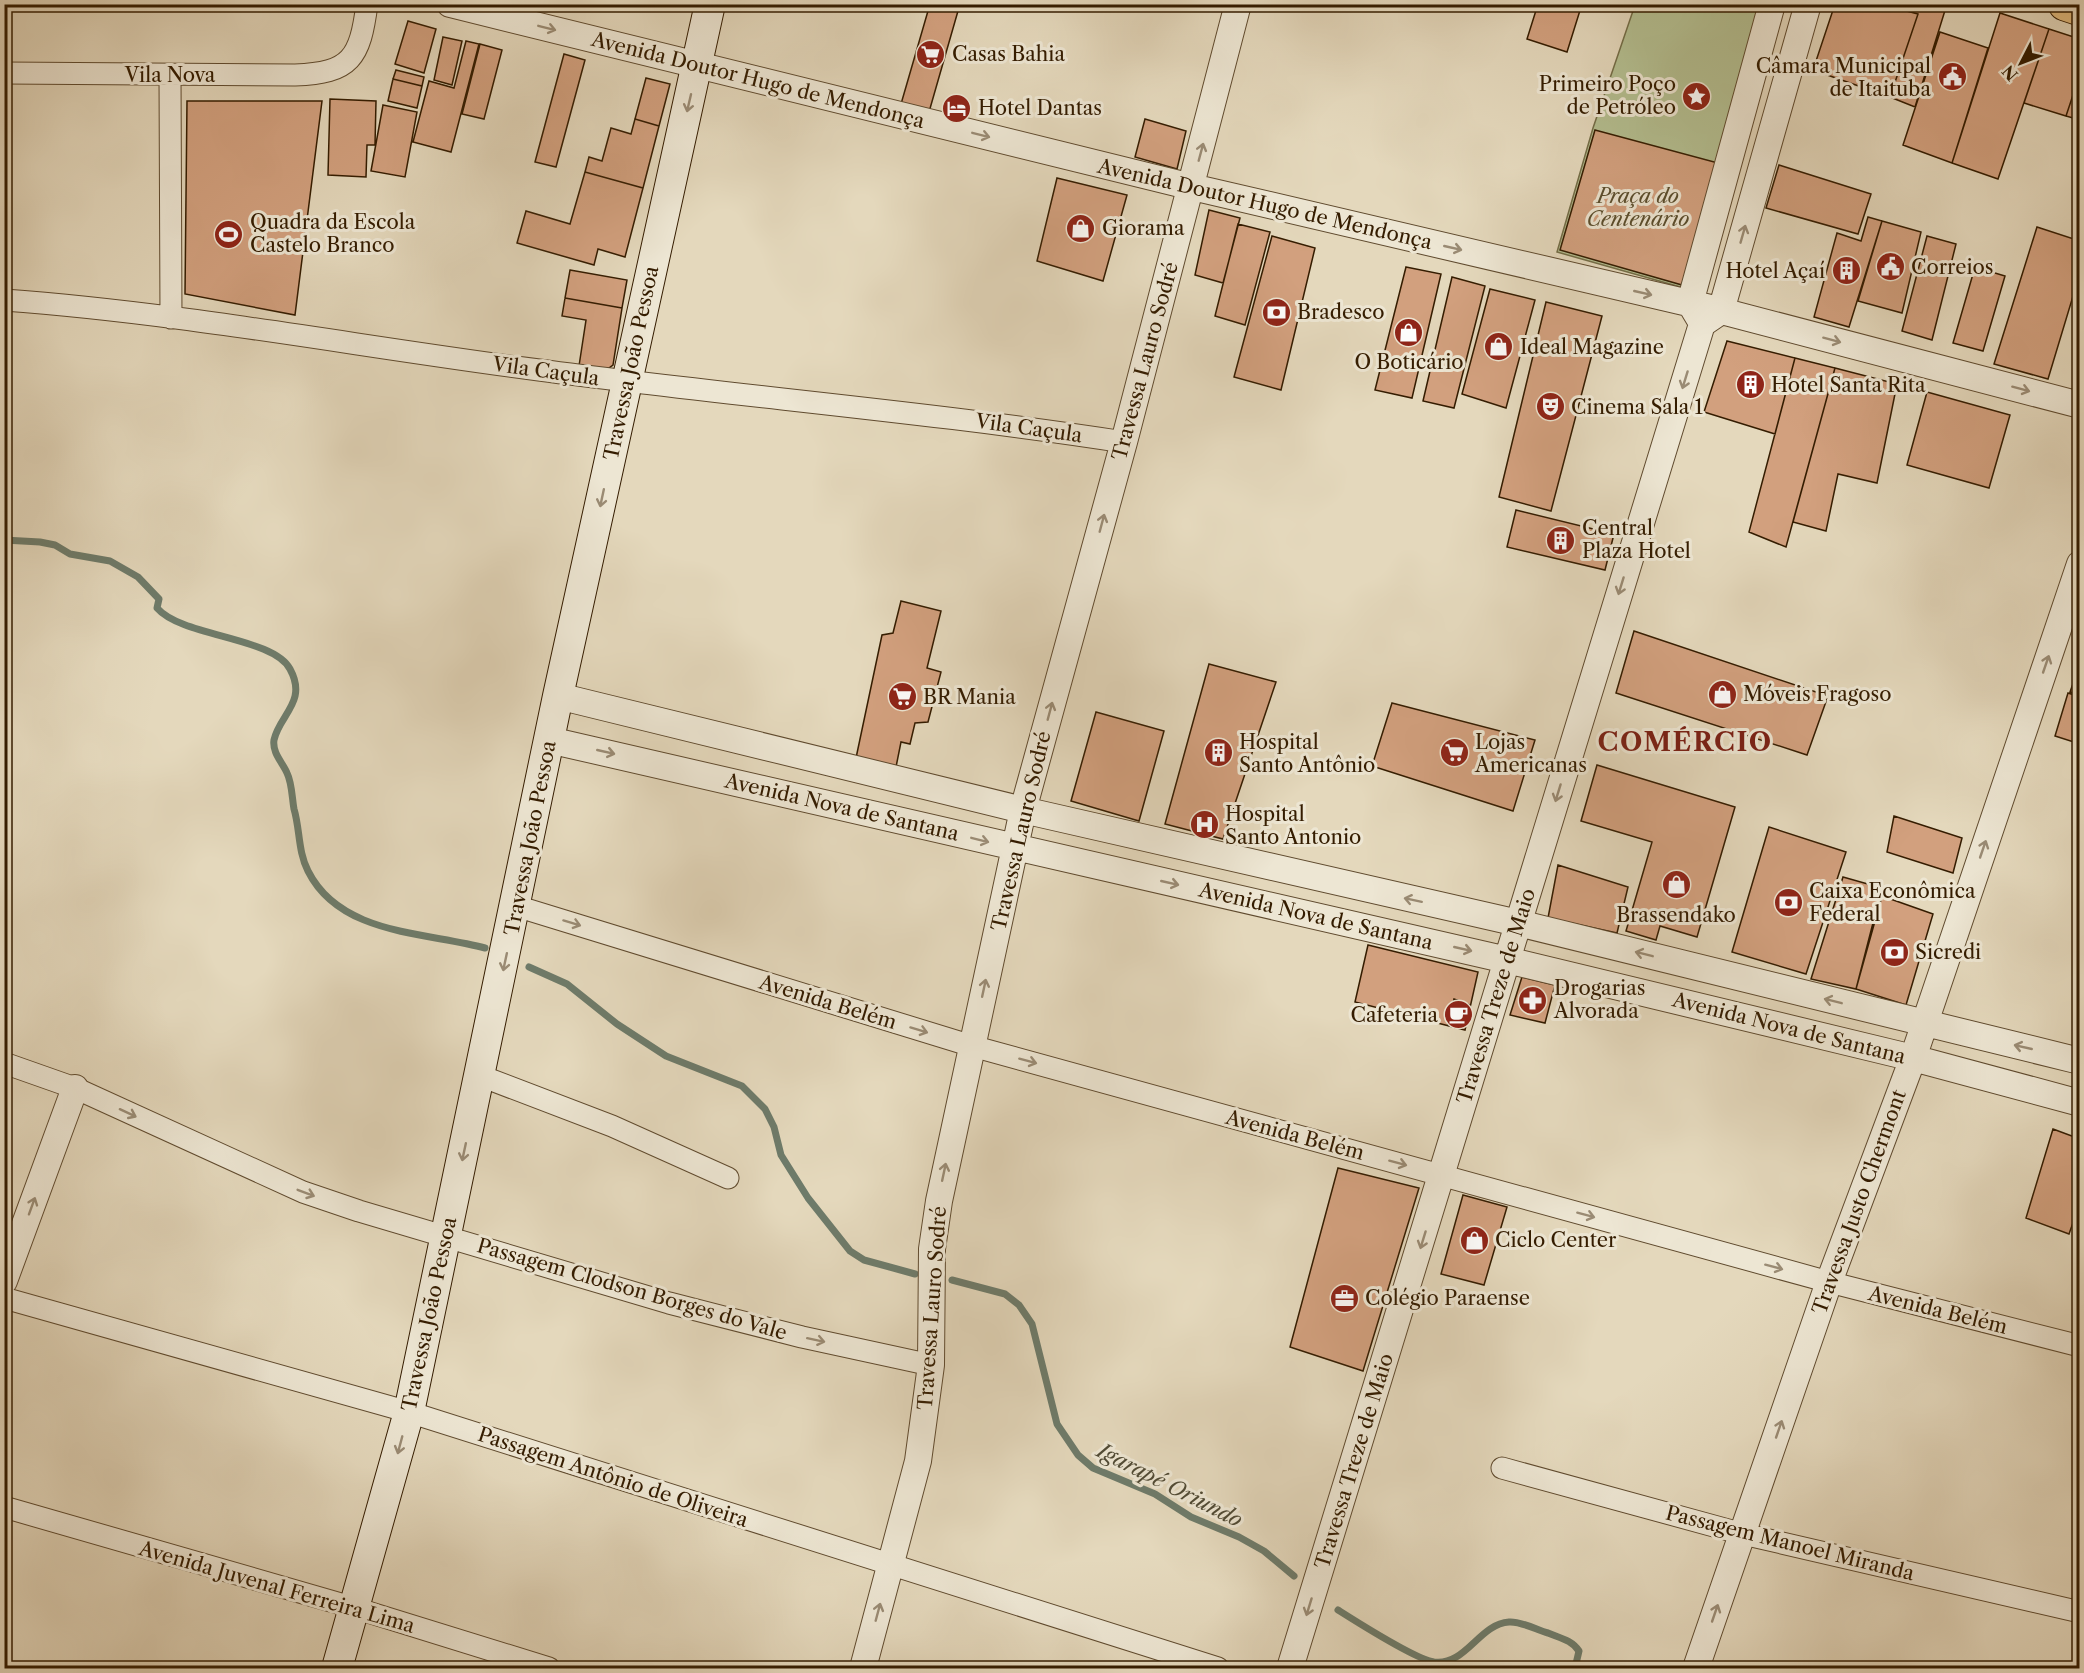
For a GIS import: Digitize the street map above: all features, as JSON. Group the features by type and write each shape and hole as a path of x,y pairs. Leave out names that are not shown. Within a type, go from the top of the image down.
{"main road":[{"name":"Travessa João Pessoa","path":"337,1668 409,1412 481,1076 558,696 711,4"},
{"path":"2066,4 2079,9"}],"street":[{"name":"Vila Nova","path":"4,73 295,75 334,70 345,65 354,55 361,41 367,4"},
{"name":"Avenida Doutor Hugo de Mendonça","path":"450,4 2079,405"},
{"name":"Travessa Lauro Sodré","path":"863,1668 918,1461 931,1365 932,1249 943,1180 1023,810 1124,442 1238,4"},
{"name":"Travessa Treze de Maio","path":"1704,313 1735,141 1772,4"},
{"name":"Travessa Treze de Maio","path":"1290,1668 1443,1175 1704,313 1767,149 1808,4"},
{"path":"170,75 171,318"},
{"path":"1735,141 1767,149"},
{"name":"Vila Caçula","path":"4,300 65,304 627,382 994,422 1124,442"},
{"name":"Travessa Justo Chermont","path":"1696,1668 1829,1282 1913,1058 2079,564"},
{"name":"Avenida Nova de Santana","path":"558,696 1023,810 1518,923 2079,1061"},
{"name":"Avenida Nova de Santana","path":"549,740 830,803 1015,849 1507,960 1913,1058 2079,1103"},
{"path":"830,803 840,765"},
{"path":"1282,908 1291,872"},
{"path":"1372,929 1379,893"},
{"name":"Avenida Belém","path":"516,906 972,1046 1829,1282 2079,1346"},
{"name":"Passagem Clodson Borges do Vale","path":"4,1063 75,1088 303,1192 359,1211 669,1303 802,1337 931,1365"},
{"path":"481,1076 612,1126 728,1178"},
{"path":"4,1281 75,1088"},
{"name":"Passagem Antônio de Oliveira","path":"4,1298 409,1412 1218,1668"},
{"name":"Passagem Manoel Miranda","path":"1502,1468 1743,1534 2079,1612"},
{"name":"Avenida Juvenal Ferreira Lima","path":"4,1507 355,1608 549,1668"}],"green space":[{"name":"Praça do Centenário","path":"1635,5 1762,5 1684,288 1557,252 1593,128"}],"building":[{"name":"Casas Bahia","path":"930,4 960,4 929,112 901,104"},
{"path":"1538,4 1582,4 1567,52 1527,39"},
{"path":"1835,4 1905,5 1906,11 1918,14 1890,97 1813,70"},
{"path":"1905,4 1947,4 1915,107 1890,97 1918,14 1907,11"},
{"path":"2000,13 2049,29 1998,179 1952,163"},
{"path":"408,21 436,29 424,73 395,64"},
{"path":"2049,29 2080,39 2080,74 2066,116 2024,103"},
{"name":"Câmara Municipal de Itaituba","path":"1940,32 1988,48 1952,163 1903,145"},
{"path":"443,37 462,41 452,85 434,80"},
{"path":"466,41 479,44 451,152 413,142 429,81 454,88"},
{"path":"480,44 502,50 484,119 462,114"},
{"path":"564,54 585,60 556,167 535,162"},
{"path":"396,70 424,77 422,86 393,79"},
{"path":"2080,74 2080,120 2066,116"},
{"path":"646,78 670,84 659,126 635,119"},
{"path":"393,79 422,86 417,108 388,101"},
{"path":"330,99 376,101 375,145 367,145 366,177 328,175"},
{"path":"187,101 322,101 295,315 185,294"},
{"path":"383,105 417,112 405,177 371,171"},
{"path":"635,119 659,126 643,188 585,172 589,157 602,161 611,128 631,134"},
{"path":"1145,119 1186,131 1177,169 1135,157"},
{"path":"1595,130 1718,163 1682,285 1560,250"},
{"path":"1779,165 1871,194 1858,234 1766,208"},
{"path":"585,172 643,188 625,257 598,249 594,265 517,243 526,211 570,224"},
{"name":"Giorama","path":"1057,178 1127,195 1103,281 1037,261"},
{"path":"1209,210 1240,218 1223,283 1195,275"},
{"name":"Hotel Açaí","path":"1868,217 1882,221 1849,327 1814,317 1837,233 1861,241"},
{"name":"Correios","path":"1882,221 1921,232 1902,313 1858,301"},
{"path":"1238,224 1270,232 1245,325 1215,316"},
{"path":"2037,227 2080,241 2080,273 2048,379 1994,364"},
{"name":"Bradesco","path":"1272,236 1315,248 1281,390 1234,377"},
{"path":"1927,236 1956,244 1932,340 1902,331"},
{"name":"O Boticário","path":"1406,267 1441,274 1412,398 1375,390"},
{"path":"1975,267 2005,276 1983,351 1953,343"},
{"path":"570,270 627,280 622,308 565,298"},
{"path":"1452,277 1485,286 1454,408 1423,401"},
{"name":"Ideal Magazine","path":"1490,289 1535,300 1506,408 1462,394"},
{"path":"565,298 622,308 613,365 606,370 579,366 586,320 562,316"},
{"name":"Cinema Sala 1","path":"1546,302 1602,316 1551,511 1499,497"},
{"name":"Hotel Santa Rita","path":"1727,341 1795,358 1775,434 1704,412"},
{"path":"1795,358 1835,368 1786,547 1749,532"},
{"path":"1835,368 1897,384 1877,483 1838,474 1826,531 1793,522"},
{"path":"1927,392 2010,415 1989,488 1907,465"},
{"name":"Central Plaza Hotel","path":"1516,510 1614,534 1605,570 1507,547"},
{"name":"BR Mania","path":"901,601 941,611 927,668 941,672 928,722 915,723 910,744 901,742 896,767 856,758 882,635 893,633"},
{"name":"Móveis Fragoso","path":"1634,631 1828,696 1807,755 1616,693"},
{"name":"Hospital Santo Antônio","path":"1209,664 1276,682 1223,839 1165,824"},
{"path":"2080,664 2080,695 2070,692"},
{"path":"2068,693 2080,697 2080,744 2055,736"},
{"name":"Lojas Americanas","path":"1392,703 1535,740 1513,811 1372,766"},
{"path":"1096,712 1164,731 1139,821 1071,801"},
{"name":"Brassendako","path":"1597,765 1735,807 1697,937 1660,926 1656,940 1626,931 1652,842 1581,821"},
{"path":"1894,816 1962,838 1953,873 1887,852"},
{"name":"Caixa Econômica Federal","path":"1769,827 1846,852 1806,974 1732,952"},
{"path":"1558,865 1628,887 1617,933 1548,918"},
{"path":"1843,877 1882,888 1856,989 1811,979"},
{"name":"Sicredi","path":"1882,896 1933,914 1906,1005 1856,989"},
{"path":"1368,945 1478,972 1465,1030 1355,1002"},
{"name":"Drogarias Alvorada","path":"1522,977 1555,985 1545,1023 1510,1015"},
{"name":"Cafeteria","path":"1454,999 1470,1005 1465,1030 1448,1025"},
{"path":"2053,1129 2080,1139 2080,1203 2069,1234 2026,1218"},
{"name":"Colégio Paraense","path":"1338,1168 1419,1188 1363,1371 1290,1347"},
{"name":"Ciclo Center","path":"1463,1195 1507,1207 1484,1285 1441,1274"}],"waterway":[{"name":"Igarapé Oriundo","path":"4,540 40,542 55,545 70,554 110,561 138,577 159,599 157,608 169,618 206,632 247,643 280,658 290,669 296,690 291,708 277,731 274,745 290,781 305,864 322,892 341,908 362,919 411,933 485,948"},
{"path":"529,967 567,984 617,1024 666,1056 742,1086 765,1109 774,1127 781,1155 808,1198 850,1251 864,1260 915,1274"},
{"name":"Igarapé Oriundo","path":"952,1280 1005,1294 1019,1305 1032,1324 1057,1424 1078,1455 1093,1468 1155,1494 1191,1517 1239,1537 1264,1551 1294,1576"},
{"path":"1338,1610 1400,1647 1434,1662 1445,1662 1455,1658 1498,1624 1519,1623 1573,1644 1579,1651 1575,1668"}],"place":[{"name":"Casas Bahia","path":"931,54"},
{"name":"Câmara Municipal de Itaituba","path":"1952,77"},
{"name":"Primeiro Poço de Petróleo","path":"1697,96"},
{"name":"Hotel Dantas","path":"957,108"},
{"name":"Giorama","path":"1081,228"},
{"name":"Quadra da Escola Castelo Branco","path":"229,234"},
{"name":"Correios","path":"1890,267"},
{"name":"Hotel Açaí","path":"1846,271"},
{"name":"Bradesco","path":"1276,312"},
{"name":"O Boticário","path":"1409,332"},
{"name":"Ideal Magazine","path":"1499,347"},
{"name":"Hotel Santa Rita","path":"1750,385"},
{"name":"Cinema Sala 1","path":"1550,407"},
{"name":"Central Plaza Hotel","path":"1561,540"},
{"name":"Móveis Fragoso","path":"1722,694"},
{"name":"BR Mania","path":"902,697"},
{"name":"Hospital Santo Antônio","path":"1218,753"},
{"name":"Lojas Americanas","path":"1454,753"},
{"name":"Hospital Santo Antonio","path":"1204,825"},
{"name":"Brassendako","path":"1676,884"},
{"name":"Caixa Econômica Federal","path":"1788,902"},
{"name":"Sicredi","path":"1894,952"},
{"name":"Drogarias Alvorada","path":"1533,1000"},
{"name":"Cafeteria","path":"1459,1015"},
{"name":"Ciclo Center","path":"1474,1240"},
{"name":"Colégio Paraense","path":"1344,1298"}],"district":[{"name":"COMÉRCIO","path":"1685,742"}]}
